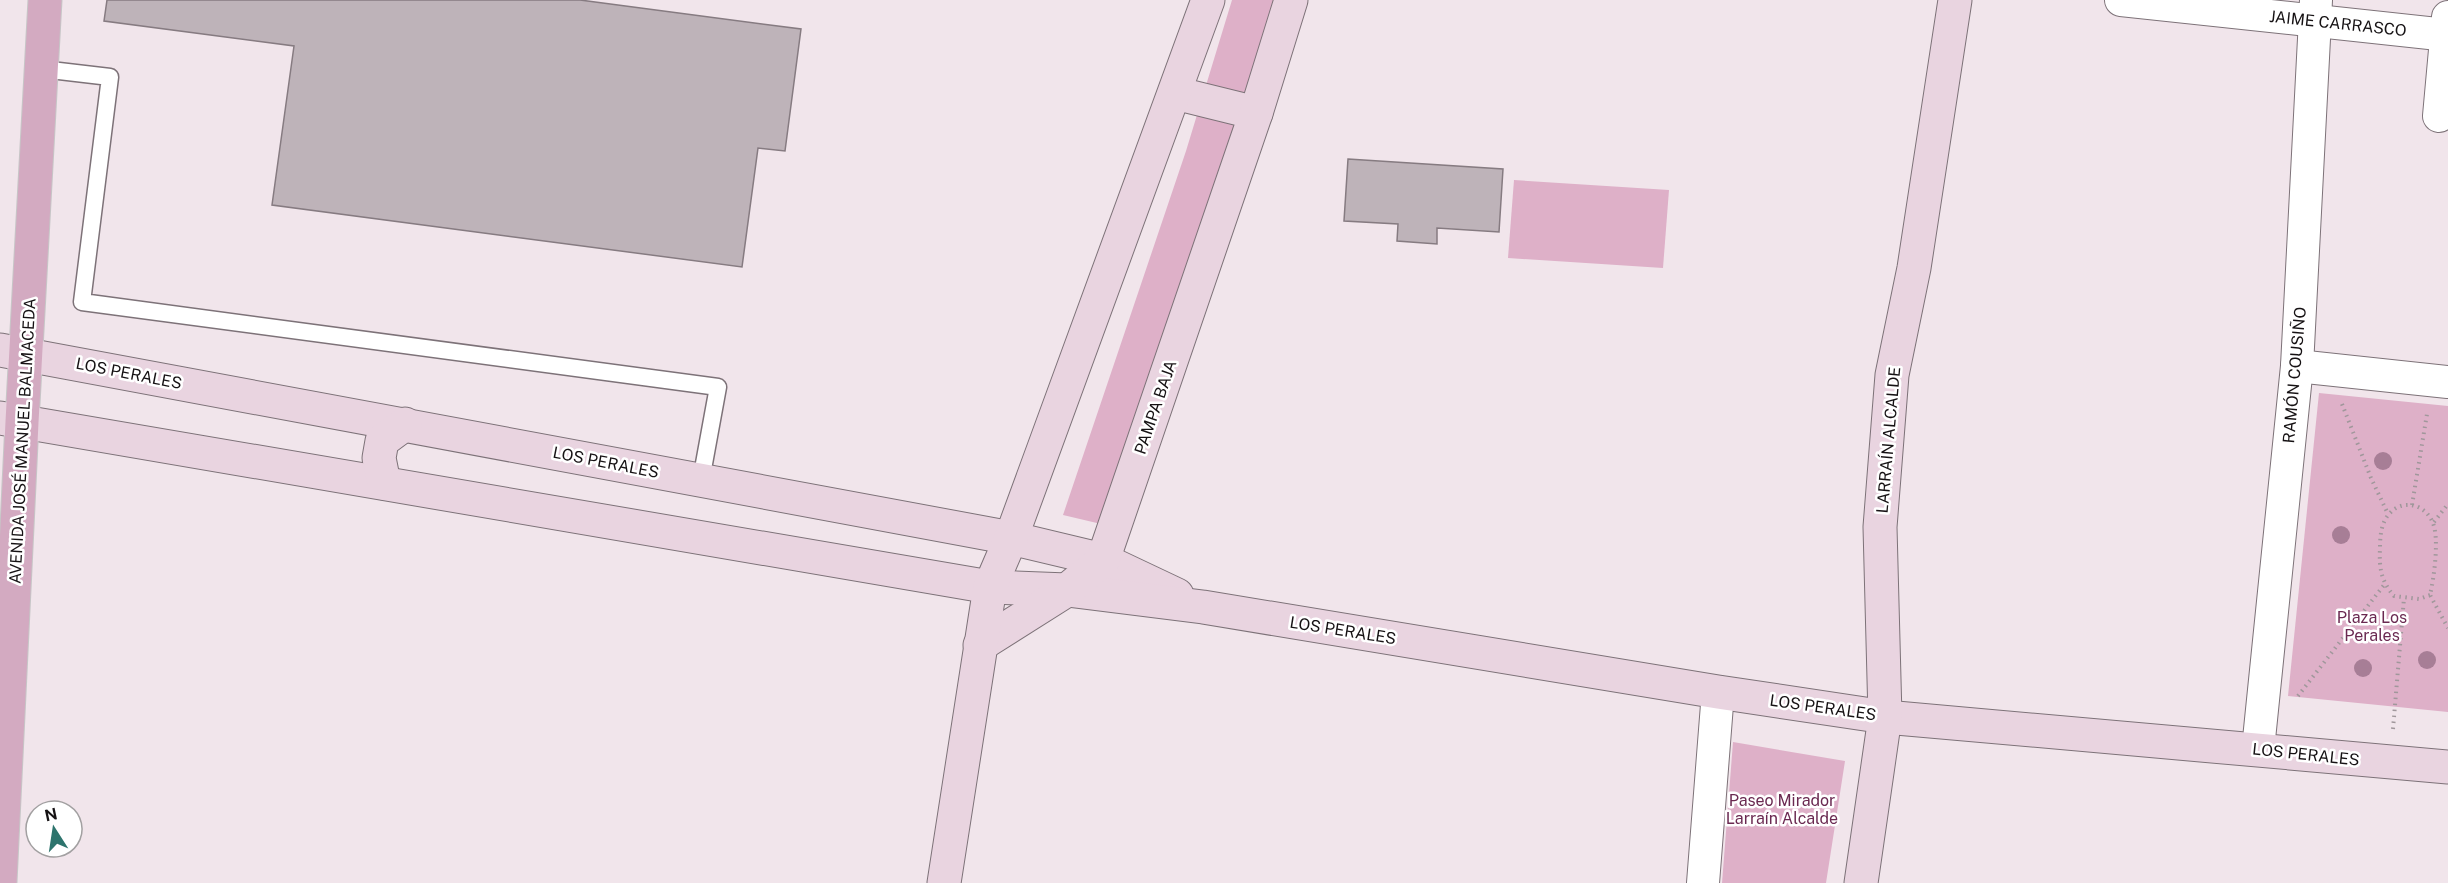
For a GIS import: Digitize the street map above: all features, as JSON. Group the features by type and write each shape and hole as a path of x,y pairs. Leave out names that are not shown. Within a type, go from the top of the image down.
{"main road":[{"name":"AVENIDA JOSÉ MANUEL BALMACEDA","path":"0,882 13,352 42,69 45,0"},
{"path":"944,883 990,587 1011,538 1208,0"},
{"name":"PAMPA BAJA","path":"1103,560 1256,113 1291,0"},
{"name":"LARRAÍN ALCALDE","path":"1861,883 1885,717 1880,527 1892,375 1914,268 1956,0"},
{"path":"1175,93 1256,113"},
{"name":"LOS PERALES","path":"13,352 1011,538 1103,560 1203,607"},
{"name":"LOS PERALES","path":"11,420 990,587 1067,590 1203,607 1718,692 1885,717 2448,766"},
{"path":"384,483 379,458 382,441 405,424"},
{"path":"980,645 1067,590 1103,560"}],"street":[{"name":"JAIME CARRASCO","path":"2121,0 2316,10 2447,29"},
{"name":"RAMÓN COUSIÑO","path":"2258,749 2297,366 2316,10"},
{"path":"2439,116 2447,29"},
{"path":"2297,366 2440,381"},
{"path":"1703,883 1718,692"}],"lane":[{"path":"42,69 110,77 82,302 718,387 701,480"}],"path":[{"path":"2328,370 2371,478 2388,514"},
{"path":"2412,505 2440,381"},
{"path":"2434,522 2448,504"},
{"path":"2430,595 2420,599 2394,596 2384,585 2381,577 2380,533 2388,514 2398,507 2412,505 2425,510 2434,522 2436,552 2430,595 2448,628"},
{"path":"2294,702 2384,585"},
{"path":"2390,762 2404,598"}],"green space":[{"path":"1232,0 1274,0 1118,528 1063,515 1186,151"},
{"path":"1514,180 1669,190 1663,268 1508,258"},
{"name":"Plaza Los Perales","path":"2319,393 2448,406 2448,712 2288,696"},
{"name":"Paseo Mirador Larraín Alcalde","path":"1733,742 1845,761 1826,883 1722,883"}],"building":[{"path":"107,0 580,0 801,29 785,151 758,148 742,267 272,205 294,46 104,21"},
{"path":"1348,159 1503,169 1499,232 1437,228 1437,244 1397,241 1398,224 1344,221"}]}
